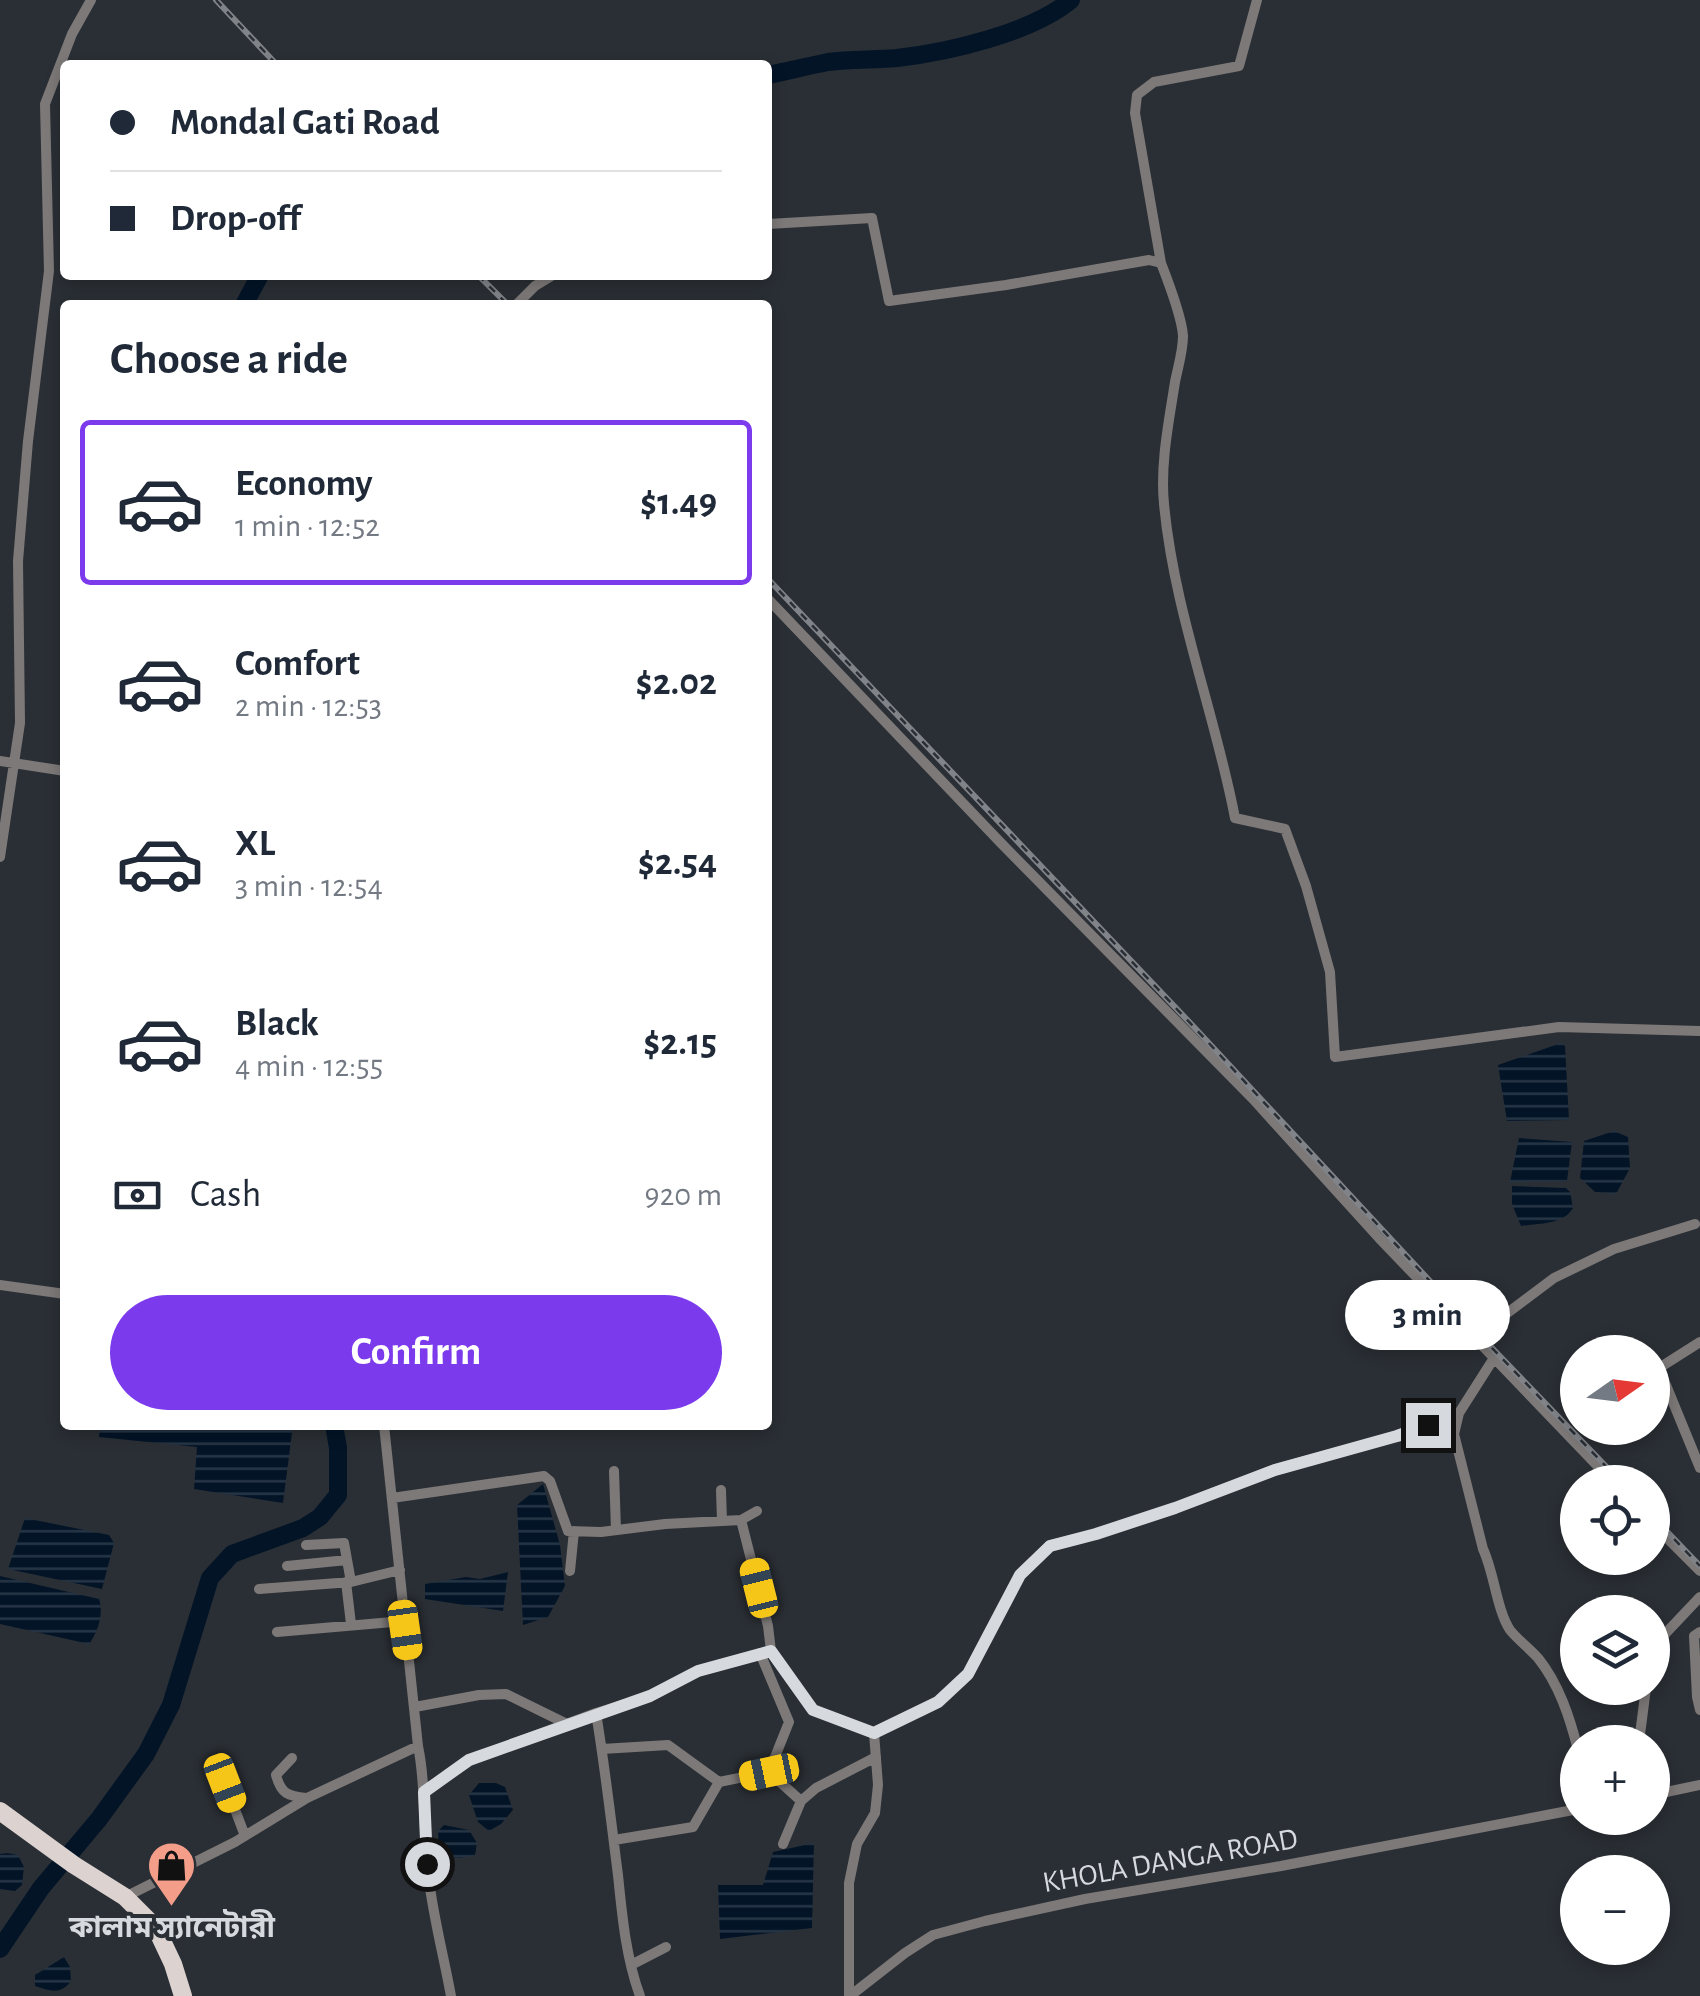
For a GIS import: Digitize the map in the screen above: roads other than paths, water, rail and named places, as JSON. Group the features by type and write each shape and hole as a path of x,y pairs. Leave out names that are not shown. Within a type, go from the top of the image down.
{"highway":[{"path":"0,1811 125,1898 156,1928 183,1996"}],"street":[{"path":"62,60 90,0"},
{"path":"1258,0 1239,66 1154,82 1137,95 1136,113 1161,263 1183,335 1167,432 1164,500 1172,560 1224,759 1235,818 1284,829 1306,886 1330,972 1335,1057 1559,1027 1700,1031"},
{"path":"0,857 20,724 18,561 49,271 44,104 60,64"},
{"path":"772,224 872,218 888,300 1006,285 1149,260 1161,263"},
{"path":"521,300 545,280"},
{"path":"772,602 1597,1465"},
{"path":"0,761 60,770"},
{"path":"1572,1725 1540,1660 1509,1628 1502,1611 1454,1434 1459,1413 1490,1353 1498,1320 1554,1278 1614,1249 1696,1224"},
{"path":"0,1285 60,1293"},
{"path":"1700,1342 1659,1368 1700,1466"},
{"path":"766,1652 813,1710 874,1733 938,1702 968,1674 1020,1575 1050,1546 1459,1413"},
{"path":"385,1430 422,1770 427,1864 451,1996"},
{"path":"614,1471 616,1530"},
{"path":"392,1498 544,1476 550,1481 568,1530 741,1520 757,1512"},
{"path":"721,1490 722,1521"},
{"path":"741,1520 768,1626 766,1652 789,1722 769,1772"},
{"path":"570,1571 574,1531"},
{"path":"1670,1541 1700,1571"},
{"path":"306,1545 344,1543 351,1624"},
{"path":"287,1566 348,1560"},
{"path":"260,1589 348,1582 400,1570"},
{"path":"1670,1629 1700,1597"},
{"path":"277,1632 404,1621"},
{"path":"1700,1632 1694,1636 1700,1710"},
{"path":"424,1792 469,1760 650,1696 698,1671 766,1652"},
{"path":"415,1707 479,1694 506,1694 569,1725"},
{"path":"596,1714 631,1965 640,1996"},
{"path":"850,1996 849,1883 857,1844 874,1813 878,1785 874,1733"},
{"path":"602,1749 668,1744 719,1782 769,1772"},
{"path":"125,1898 245,1836 307,1798 418,1746"},
{"path":"783,1844 801,1801 816,1788 876,1757"},
{"path":"292,1758 276,1775 279,1787 290,1797 307,1798"},
{"path":"769,1772 801,1801"},
{"path":"614,1840 693,1826 719,1782"},
{"path":"225,1783 245,1836"},
{"path":"1670,1792 1700,1786"},
{"name":"KHOLA DANGA ROAD","path":"850,1996 933,1935 985,1920 1560,1813"},
{"path":"631,1965 666,1947"}],"water":[{"path":"1561,1043 1565,1046 1569,1120 1507,1121 1498,1065"},
{"path":"1614,1131 1628,1137 1630,1168 1616,1194 1595,1192 1580,1178 1584,1141"},
{"path":"1519,1138 1572,1142 1567,1181 1510,1182"},
{"path":"1512,1186 1566,1188 1573,1208 1557,1220 1521,1226 1512,1204"},
{"path":"100,1430 292,1430 283,1503 194,1489 197,1447 99,1437"},
{"path":"543,1484 560,1545 565,1586 548,1617 523,1625 517,1505"},
{"path":"25,1518 109,1535 114,1543 102,1589 8,1569"},
{"path":"508,1572 503,1611 425,1599 425,1584"},
{"path":"0,1576 99,1599 99,1622 89,1644 0,1624"},
{"path":"479,1783 505,1787 513,1810 489,1831 478,1822 469,1795"},
{"path":"444,1825 469,1830 477,1843 475,1855 445,1857 439,1850 438,1831"},
{"path":"814,1843 812,1928 720,1939 718,1885 763,1885 773,1852"},
{"path":"0,1854 18,1855 24,1867 22,1885 15,1891 0,1889"},
{"path":"64,1957 70,1967 71,1981 67,1985 55,1991 35,1986 35,1975"}],"waterway":[{"path":"772,74 828,62 897,58 964,46 1034,22 1071,0"},
{"path":"247,300 257,280"},
{"path":"0,1949 41,1888 99,1819 146,1754 171,1705 210,1578 232,1554 303,1528 320,1517 338,1495 335,1430"}],"railway":[{"path":"216,0 272,60"},
{"path":"483,280 503,300"},
{"path":"772,583 1605,1465"},
{"path":"1670,1535 1700,1566"}],"place":[{"name":"কালাম স্যানেটারী","path":"172,1908"}]}
